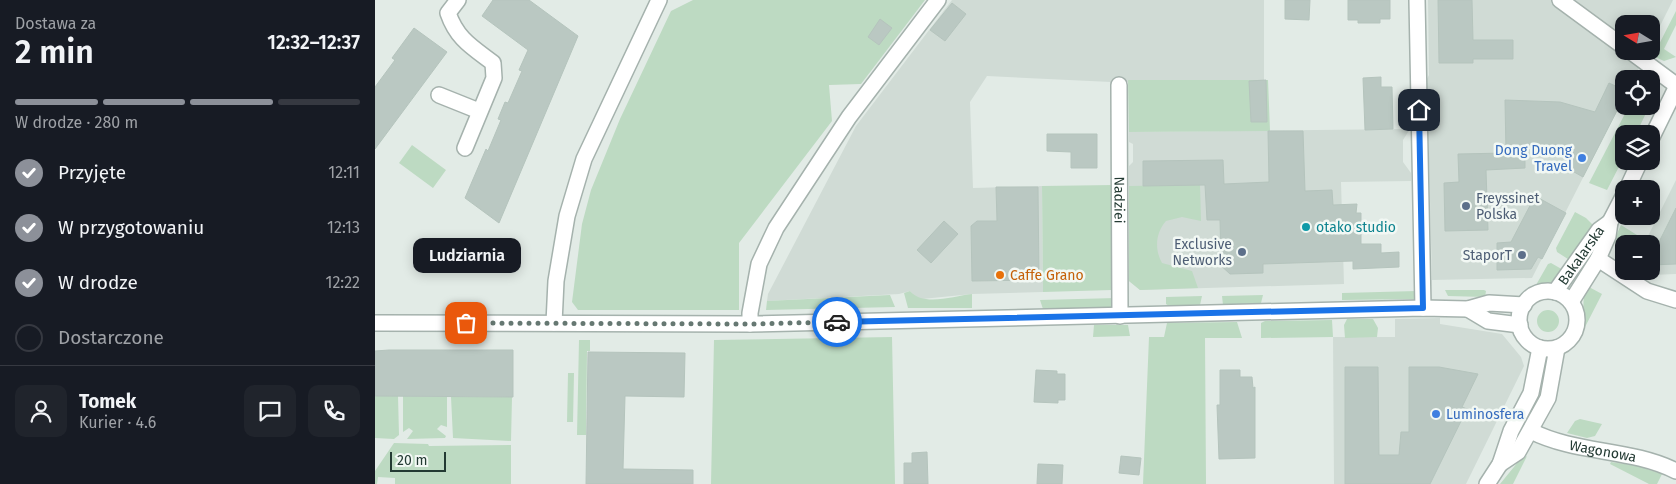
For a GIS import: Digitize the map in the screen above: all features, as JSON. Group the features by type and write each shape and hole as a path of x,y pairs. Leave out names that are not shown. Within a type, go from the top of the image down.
{"street":[{"path":"458,0 448,14 452,26 460,38 493,63 494,78 465,148"},
{"path":"554,323 556,281 567,216 584,159 659,0"},
{"path":"750,324 750,313 759,264 775,228 849,116 938,0"},
{"path":"1417,0 1423,308"},
{"path":"1560,0 1615,40"},
{"path":"1642,60 1676,86 1658,125"},
{"name":"Nadziei","path":"1119,85 1120,316"},
{"path":"439,95 479,111"},
{"name":"Bakalarska","path":"1571,302 1598,259 1608,236 1610,222 1615,212"},
{"name":"Bakalarska","path":"1555,292 1599,230 1610,222"},
{"path":"1598,259 1647,291 1676,300"},
{"path":"1555,292 1571,302 1577,319 1576,328 1566,343 1557,348 1540,348 1527,340 1520,325 1523,305 1536,294 1555,292"},
{"path":"375,323 750,324 1423,308 1468,309 1489,303 1523,305"},
{"path":"1468,309 1488,321 1520,325"},
{"path":"1487,484 1500,464 1511,431 1531,394 1540,348"},
{"path":"1500,464 1518,452 1548,398 1557,348"},
{"name":"Wagonowa","path":"1531,431 1559,443 1630,455 1664,465 1676,471"}],"shaded area":[{"path":"952,0 1264,0 1264,80 1111,82 987,76 970,102 973,188 1042,186 1043,292 972,294 922,299 914,296 910,291 899,294 767,301 768,294 856,126"},
{"path":"1428,0 1673,0 1660,26 1660,15 1615,15 1615,60 1643,60 1638,70 1615,70 1615,115 1532,278 1432,280 1427,79 1429,75"},
{"path":"1410,129 1403,140 1403,162 1411,173 1411,181 1341,182 1344,284 1140,290 1129,281 1129,166 1133,162 1133,144 1129,142 1129,132"},
{"path":"1676,180 1676,274 1660,275 1660,235 1648,235 1654,225 1660,225 1660,212"},
{"path":"1440,318 1440,324 1502,334 1521,357 1524,366 1466,484 1334,484 1333,337 1395,337 1395,319"}],"green space":[{"path":"693,0 925,0 861,84 829,85 832,121 739,243 739,310 578,310 572,302 582,224 591,190 620,119 671,11"},
{"path":"1676,11 1676,25 1664,49 1676,57 1664,61 1660,59 1660,42"},
{"path":"1128,80 1268,80 1270,131 1129,132"},
{"path":"1624,115 1645,115 1640,125 1619,125"},
{"path":"1615,133 1615,170 1617,170 1607,190 1589,183"},
{"path":"412,145 446,170 433,188 399,163"},
{"path":"1113,185 1112,290 1043,292 1042,186"},
{"path":"1200,185 1201,221 1182,217 1166,221 1160,230 1157,241 1159,258 1162,263 1192,271 1198,288 1140,290 1129,281 1129,186"},
{"path":"1575,212 1586,218 1594,226 1571,261 1557,252 1556,248"},
{"path":"1621,225 1637,235 1617,235"},
{"path":"1551,263 1565,271 1550,283 1536,285 1548,264"},
{"path":"1589,287 1602,294 1584,329 1584,297"},
{"path":"1445,290 1486,291 1485,297 1448,296"},
{"path":"910,291 916,296 931,300 972,294 972,308 908,308 904,293"},
{"path":"1417,291 1415,299 1342,300 1342,293"},
{"path":"890,295 895,307 766,310 767,301"},
{"path":"1263,295 1261,303 1223,305 1222,296"},
{"path":"1202,296 1200,305 1169,306 1166,304 1166,297"},
{"path":"1116,298 1114,307 1043,309 1040,300"},
{"path":"1548,310 1556,313 1559,321 1556,329 1548,332 1540,329 1537,321 1540,313"},
{"path":"1347,319 1373,319 1378,328 1377,337 1345,338 1344,325"},
{"path":"1332,320 1333,337 1261,338 1261,323 1265,321"},
{"path":"1237,322 1242,338 1205,338 1206,484 1143,484 1149,337 1164,337 1167,323"},
{"path":"1094,325 1128,325 1130,336 1093,337"},
{"path":"892,337 895,484 711,484 714,340"},
{"path":"579,340 590,340 590,351 587,351 586,435 577,435"},
{"path":"568,373 574,373 573,422 567,422"},
{"path":"375,396 398,396 399,435 394,439 375,438"},
{"path":"403,396 447,397 447,427 441,425 437,429 446,436 445,438 407,439 413,431 409,428 403,432"},
{"path":"451,397 512,397 511,441 453,438"},
{"path":"1580,419 1602,424 1595,436 1587,438 1567,433 1575,421"},
{"path":"394,443 428,444 429,446 511,445 511,484 395,484 395,478 378,477 377,484 375,484 375,471"},
{"path":"1527,456 1513,484 1500,484 1518,462"},
{"path":"1611,462 1638,466 1662,474 1657,484 1649,484 1610,464"}],"building":[{"path":"493,0 529,0 578,36 499,223 465,198 486,149 488,151 501,120 498,119 505,102 508,103 522,71 519,70 528,50 482,16"},
{"path":"1285,0 1310,0 1309,20 1285,19"},
{"path":"1348,0 1390,0 1390,19 1380,19 1380,23 1358,23 1358,20 1348,20"},
{"path":"1438,0 1472,0 1473,40 1513,40 1513,59 1473,59 1473,63 1439,63"},
{"path":"952,3 966,14 945,41 930,30"},
{"path":"880,19 892,28 879,45 868,37"},
{"path":"414,28 447,52 375,149 375,87 395,60 392,58"},
{"path":"1381,77 1381,87 1392,87 1393,129 1365,130 1363,78"},
{"path":"1266,80 1267,122 1251,122 1249,81"},
{"path":"1609,83 1615,86 1615,115 1583,177 1567,168 1574,153 1556,148 1525,147 1525,168 1486,170 1488,230 1445,231 1444,183 1459,182 1458,154 1506,153 1505,100 1560,102 1595,112"},
{"path":"1268,131 1303,131 1305,191 1332,190 1333,205 1357,204 1356,213 1361,213 1361,244 1381,244 1381,253 1399,252 1399,267 1353,269 1353,261 1263,264 1263,273 1230,274 1217,262 1221,258 1220,220 1207,220 1205,185 1143,186 1143,161 1223,160 1224,184 1269,182"},
{"path":"1047,134 1097,134 1097,168 1071,168 1071,152 1047,151"},
{"path":"996,187 1038,187 1039,280 972,281 971,226 977,221 997,221"},
{"path":"1535,196 1566,213 1542,259 1538,257 1531,269 1497,270 1497,243 1511,242"},
{"path":"1676,208 1676,264 1660,265 1660,240"},
{"path":"944,221 958,234 931,263 917,250"},
{"path":"513,350 513,397 375,396 375,351"},
{"path":"588,352 685,353 684,397 625,396 623,469 693,470 693,484 586,484"},
{"path":"1345,367 1378,367 1379,455 1399,455 1401,432 1409,432 1409,367 1439,367 1478,374 1462,407 1467,409 1430,484 1345,484"},
{"path":"1036,370 1057,371 1057,374 1065,374 1065,400 1058,400 1058,403 1034,402"},
{"path":"1220,370 1240,370 1240,377 1252,377 1253,388 1255,387 1255,458 1219,459 1217,405 1220,405"},
{"path":"927,452 928,484 904,484 904,463 912,463 912,453"},
{"path":"1121,456 1141,458 1139,475 1119,473"},
{"path":"1038,464 1063,465 1062,484 1037,484"}],"way so far":[{"path":"466,323 750,324 837,322"}],"place":[{"name":"Dong Duong Travel","path":"1582,158"},
{"name":"Freyssinet Polska","path":"1466,206"},
{"name":"otako studio","path":"1306,227"},
{"name":"Exclusive Networks","path":"1242,252"},
{"name":"StaporT","path":"1522,255"},
{"name":"Caffe Grano","path":"1000,275"},
{"name":"Ludziarnia","path":"466,323"},
{"name":"Luminosfera","path":"1436,414"}],"route":[{"path":"837,322 1423,308 1419,110"}]}
